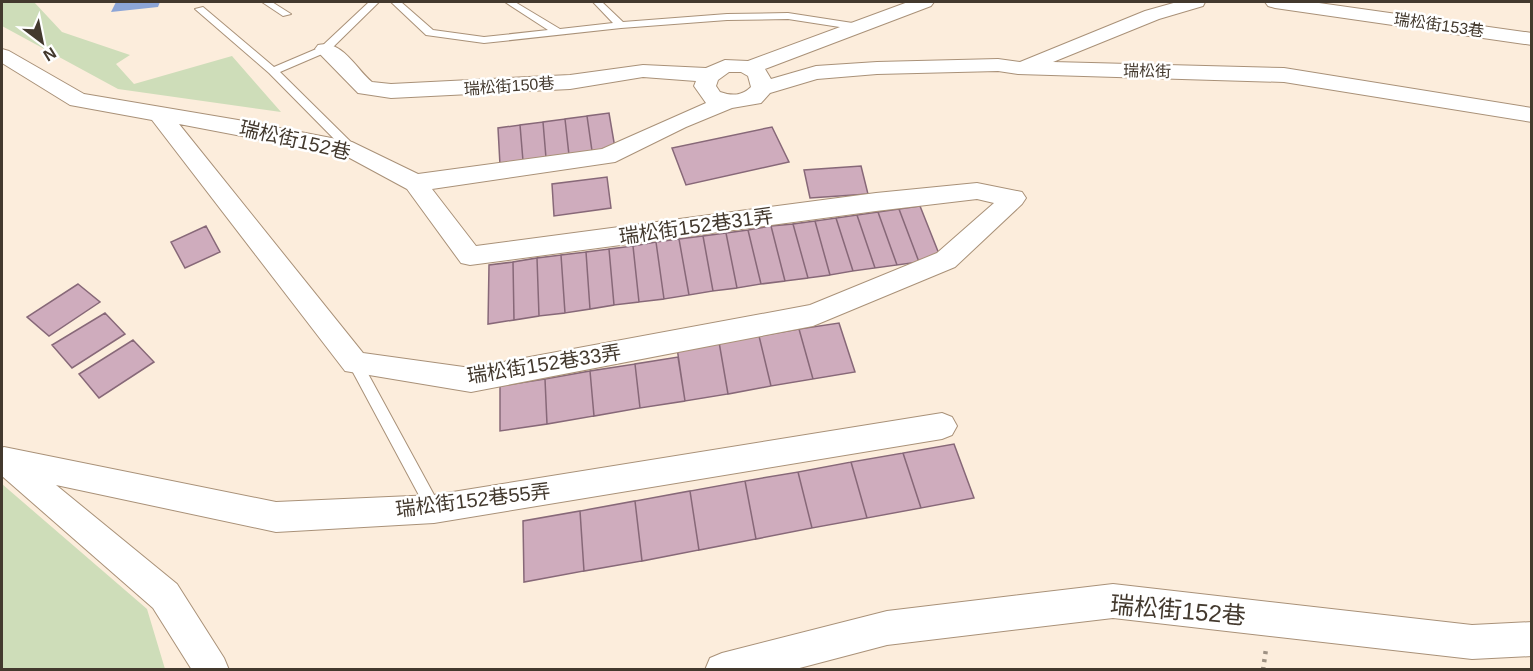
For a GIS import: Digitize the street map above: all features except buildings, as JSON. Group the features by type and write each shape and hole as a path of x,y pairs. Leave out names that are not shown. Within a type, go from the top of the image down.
{"street":[{"path":"748,68 924,2"},
{"path":"1018,68 1152,15 1196,2"},
{"name":"瑞松街153巷","path":"1275,2 1532,39"},
{"name":"瑞松街150巷","path":"325,49 341,61 356,80 366,88 391,91 559,82 643,71 709,75"},
{"name":"瑞松街152巷","path":"2,54 78,100 238,127 352,150 415,183"},
{"name":"瑞松街","path":"728,102 753,98 762,88 816,73 877,68 998,64 1018,68 1284,75 1532,115"},
{"path":"728,102 719,100 707,92 705,86 709,75 715,70 731,66 748,68 761,76 762,88"},
{"path":"415,183 607,156 678,122 728,102"},
{"path":"159,114 355,363"},
{"name":"瑞松街152巷31弄","path":"415,183 470,256 887,200 977,191 1014,198"},
{"name":"瑞松街152巷33弄","path":"355,363 471,380 813,315 946,260 1014,198"},
{"name":"瑞松街152巷55弄","path":"3,458 276,517 434,509 942,426"},
{"path":"3,458 165,596 212,669"},
{"name":"瑞松街152巷","path":"722,669 887,628 1113,601 1472,642 1532,639"}],"lane":[{"path":"266,2 286,14"},
{"path":"273,71 325,49 374,2"},
{"path":"396,2 430,33 484,40 621,25 727,17 788,16 859,27"},
{"path":"509,2 558,32"},
{"path":"597,2 621,25"},
{"path":"200,9 273,71 352,150"},
{"path":"355,363 434,509"}],"green space":[{"path":"2,2 34,2 62,32 130,55 116,64 134,84 232,56 281,112 118,89 2,26"},
{"path":"2,484 147,609 165,669 2,669"}],"water":[{"path":"116,2 160,2 158,7 111,12"}]}
